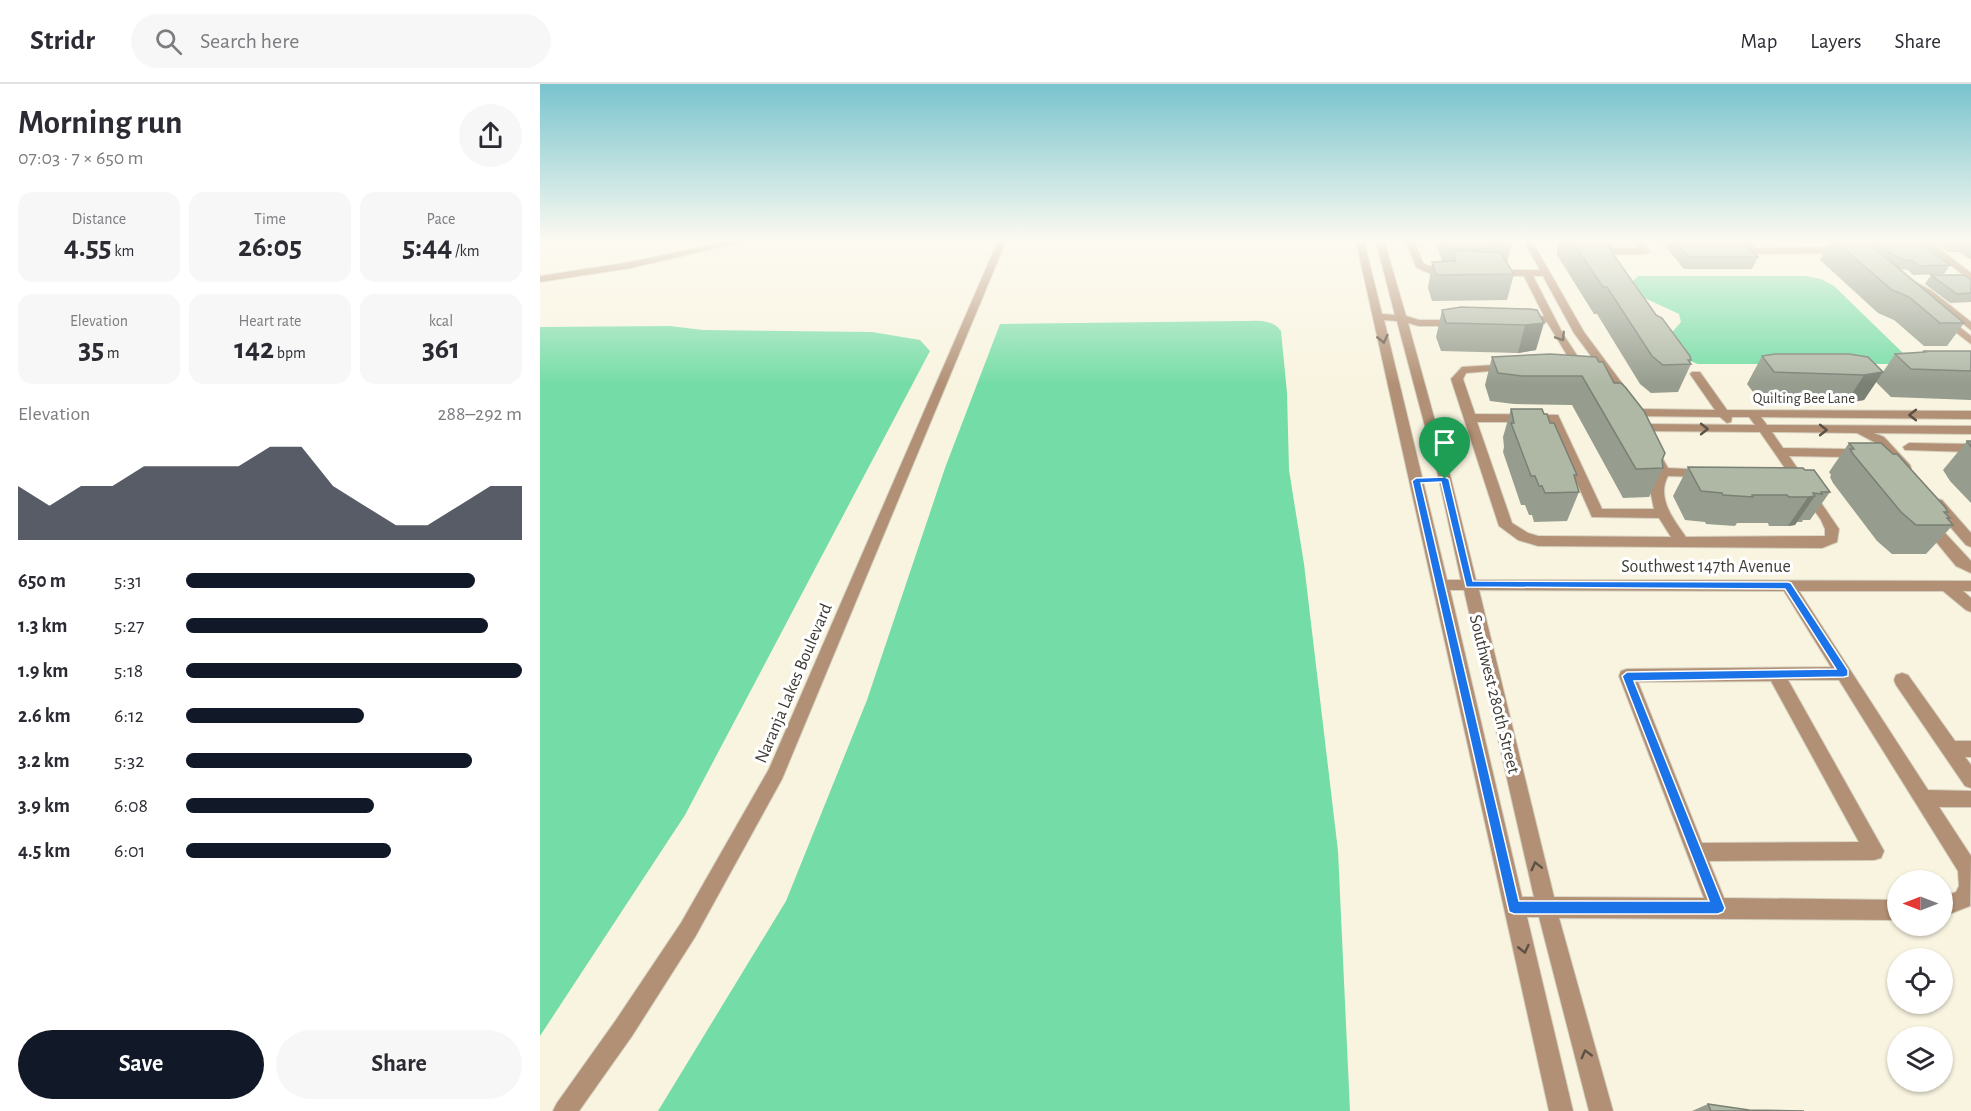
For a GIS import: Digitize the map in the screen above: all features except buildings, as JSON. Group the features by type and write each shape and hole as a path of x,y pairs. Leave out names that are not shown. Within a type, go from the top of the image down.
{"street":[{"name":"Naranja Lakes Boulevard","path":"565,1111 624,1028 683,938 731,857 776,772 982,289"},
{"name":"Southwest 280th Street","path":"1371,289 1431,480 1469,585 1546,907 1601,1111"},
{"name":"Southwest 280th Street","path":"1393,289 1401,318 1431,480 1441,585 1561,1111"},
{"path":"1535,289 1571,364 1599,360"},
{"path":"1555,289 1599,360 1638,413 1646,428 1650,446 1664,472"},
{"path":"1913,289 1937,312 1968,323"},
{"path":"1922,289 1929,293 1971,341"},
{"path":"1950,316 1971,312"},
{"path":"1378,317 1419,322 1463,317"},
{"path":"1514,317 1533,322 1550,318 1571,318"},
{"path":"1520,367 1475,368 1462,371 1458,379 1506,526 1523,537 1550,543 1822,543 1832,539 1832,529 1827,519 1753,414"},
{"path":"1696,374 1734,429"},
{"name":"Quilting Bee Lane","path":"1638,413 1971,415"},
{"path":"1845,414 1858,430 1880,440 1912,476"},
{"path":"1469,418 1554,418 1597,514 1664,513"},
{"name":"Quilting Bee Lane","path":"1646,428 1971,430"},
{"path":"1858,430 1857,440 1863,447"},
{"path":"1910,447 1971,448"},
{"path":"1780,452 1845,453"},
{"path":"1664,472 1656,485 1657,500 1683,543"},
{"path":"1664,472 1719,473"},
{"path":"1774,475 1796,476"},
{"path":"1927,493 1971,542"},
{"path":"1918,511 1961,562 1971,568"},
{"name":"Southwest 147th Avenue","path":"1441,585 1971,586"},
{"path":"1788,586 1968,869 1969,886 1963,899 1953,903"},
{"path":"1948,586 1971,606"},
{"path":"1718,908 1698,852 1627,676 1844,673"},
{"path":"1698,852 1874,851 1776,674"},
{"path":"1902,680 1971,780"},
{"path":"1950,749 1971,749"},
{"path":"1924,798 1971,799"},
{"path":"1514,907 1887,910"}],"shaded area":[{"path":"1634,289 1837,289 1903,353 1904,359 1897,364 1698,364 1685,359 1667,338 1681,322 1679,314 1636,294"},
{"path":"1257,321 1273,324 1281,331 1287,393 1289,470 1304,564 1338,851 1350,1111 658,1111 786,901 867,700 945,468 1000,324"},
{"path":"670,326 703,330 872,332 920,340 930,351 685,815 540,1036 540,327"}],"route":[{"path":"1445,479 1469,585 1788,586 1844,673 1627,676 1698,852 1718,908 1514,907 1416,481 1445,479"}]}
